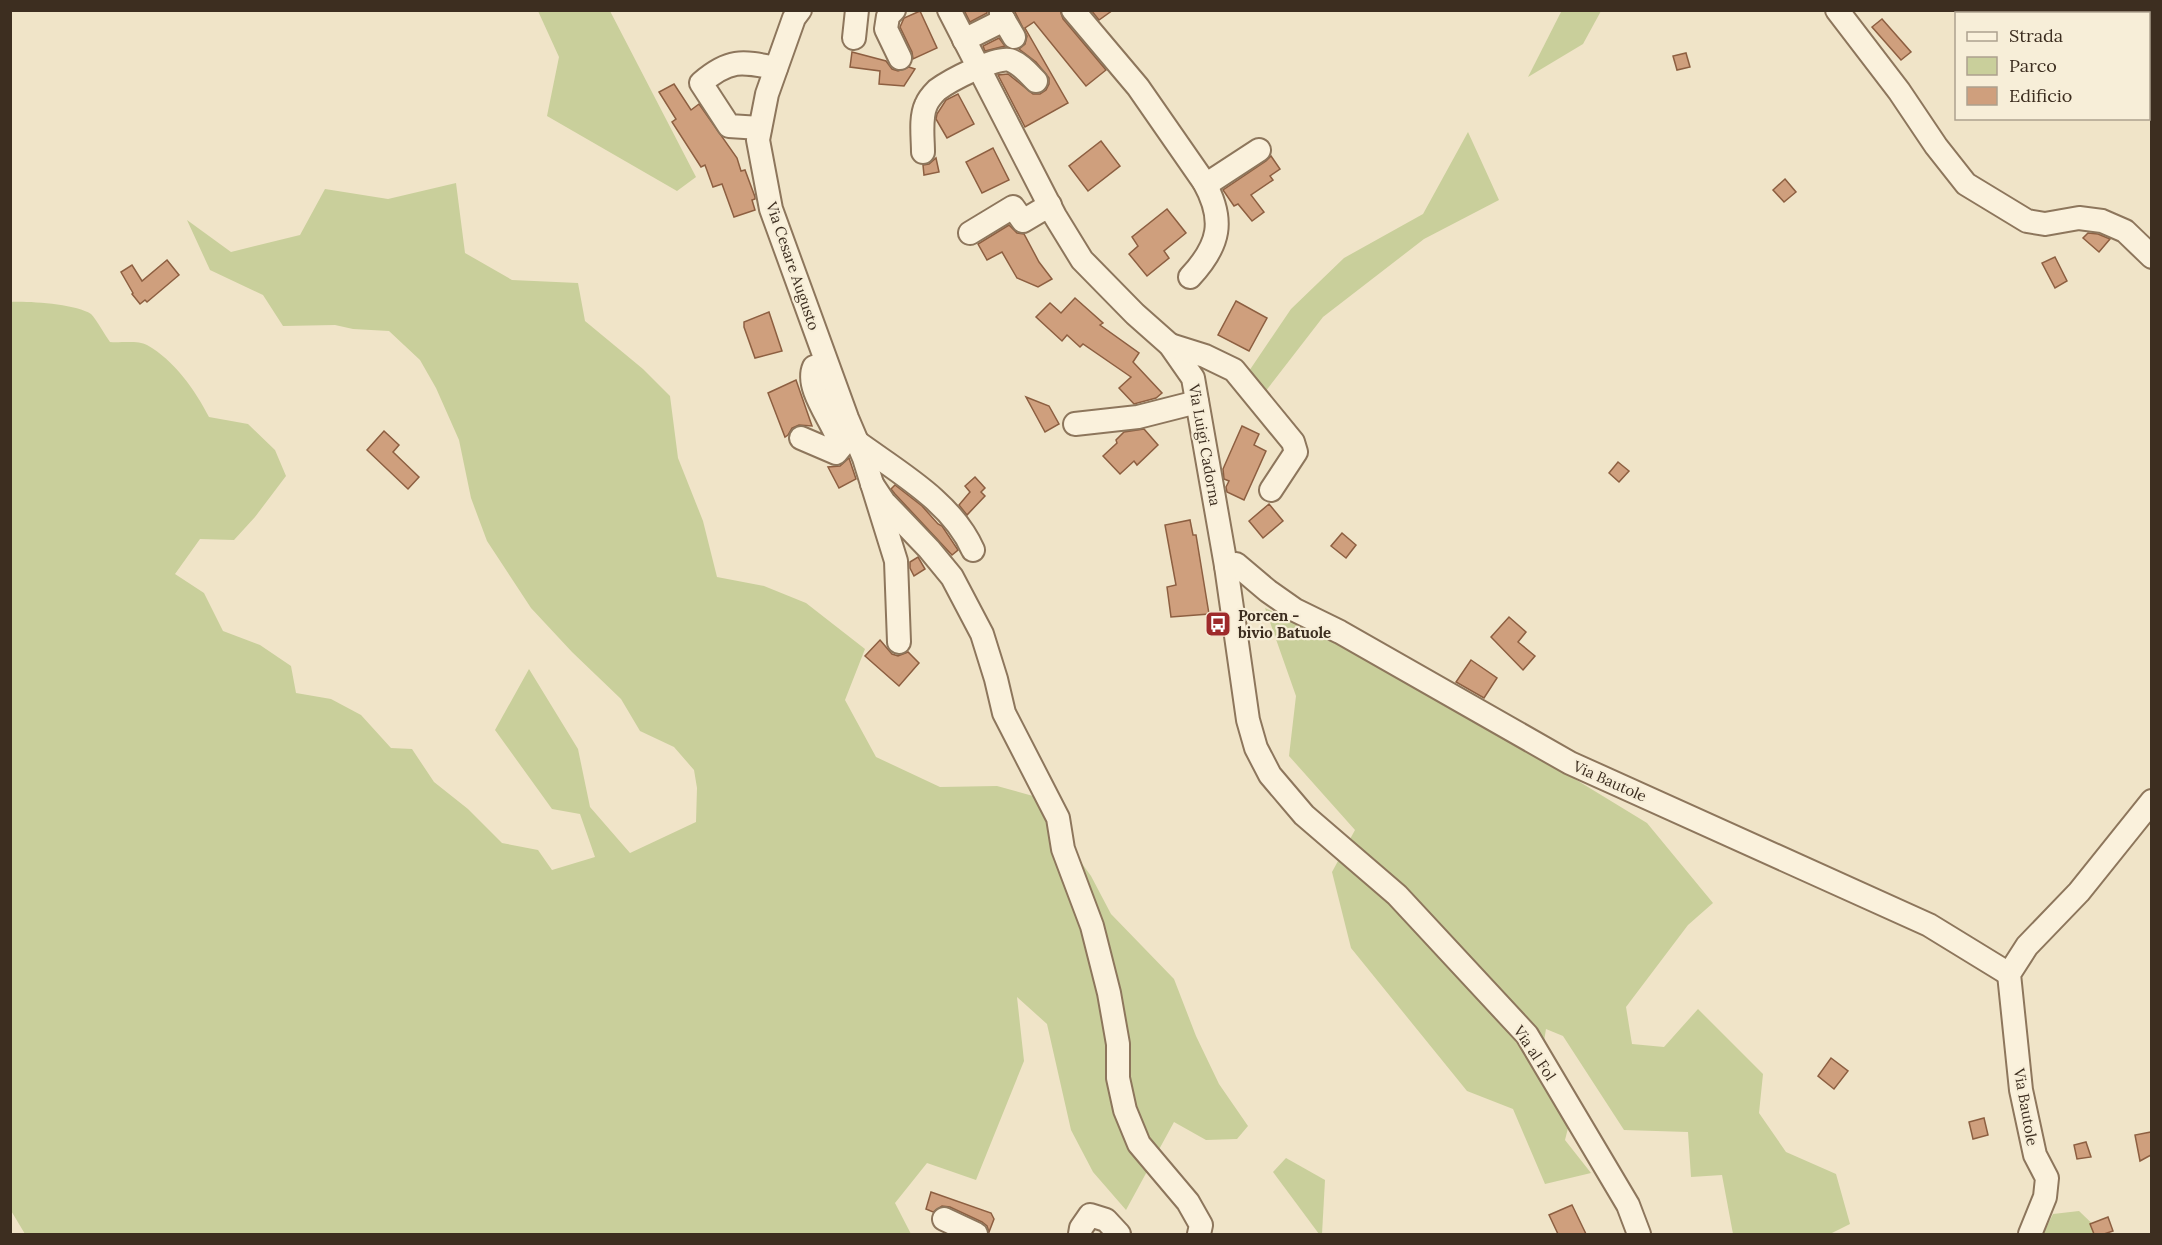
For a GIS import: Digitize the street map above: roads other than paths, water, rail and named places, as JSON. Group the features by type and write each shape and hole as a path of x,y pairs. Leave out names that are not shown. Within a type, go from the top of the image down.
{"street":[{"name":"Via Cesare Augusto","path":"800,10 794,18 767,94 758,140 771,209 872,484"},
{"path":"854,38 857,10"},
{"path":"894,10 888,16 886,29 900,58"},
{"name":"Via Luigi Cadorna","path":"949,10 1050,205 1082,260 1135,314 1170,345 1193,378 1226,566 1248,720 1256,748 1270,775 1304,815 1397,896"},
{"path":"1073,10 1094,38 1138,87 1204,182 1213,199 1217,218 1216,240 1201,265 1190,277"},
{"path":"1837,10 1966,184 2027,221 2045,224 2079,218 2102,221 2125,231 2151,257"},
{"path":"964,40 1006,23"},
{"path":"923,152 924,111 927,102 938,90 979,68 995,61 1008,59 1020,65 1036,81"},
{"path":"760,128 729,126 701,82 718,69 735,63 776,68"},
{"path":"1204,182 1210,182 1259,150"},
{"path":"970,233 1013,207 1023,221 1050,205"},
{"path":"1170,345 1205,356 1234,370 1293,442 1296,452 1271,490"},
{"path":"801,438 836,453 841,447 839,436 816,394 811,374 814,368 826,363"},
{"path":"1075,424 1138,417 1197,402"},
{"path":"857,442 928,494 966,534 973,550"},
{"path":"872,484 896,561 899,642"},
{"path":"872,484 884,502 952,577 982,634 1004,713 1059,818 1063,849 1092,926 1109,993 1118,1044 1118,1078 1125,1110 1139,1144 1188,1202 1201,1225 1199,1234"},
{"name":"Via Bautole","path":"1226,566 1236,564 1295,610 1340,632 1570,763 1929,925 2009,974 2021,1090 2035,1155 2047,1178 2045,1197 2030,1234"},
{"path":"2009,974 2027,946 2079,892 2151,801"},
{"name":"Via al Fol","path":"1397,896 1527,1035 1628,1205 1639,1234"},
{"path":"1080,1234 1081,1228 1090,1215 1106,1220 1119,1234"},
{"path":"944,1219 976,1234"}],"place":[{"name":"Porcen - bivio Batuole","path":"1218,624"}]}
